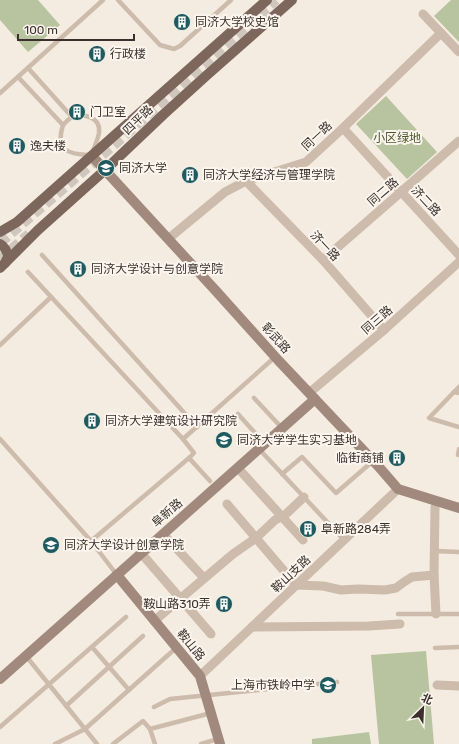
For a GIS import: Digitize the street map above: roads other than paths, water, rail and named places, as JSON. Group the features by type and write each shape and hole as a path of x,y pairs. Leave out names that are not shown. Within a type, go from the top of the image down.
{"main road":[{"name":"四平路","path":"0,232 17,222 267,0"},
{"name":"四平路","path":"2,265 164,114 292,0"},
{"name":"四平路","path":"0,244 4,246 8,257 2,265"}],"street":[{"path":"423,14 459,52"},
{"name":"同一路","path":"168,239 225,192 246,181 306,162 441,33"},
{"name":"济二路","path":"343,128 459,255"},
{"name":"同二路","path":"323,260 459,141"},
{"name":"彰武路","path":"92,156 275,357 398,489"},
{"name":"济一路","path":"246,181 323,260 384,330"},
{"name":"同三路","path":"312,396 459,262"},
{"name":"阜新路","path":"0,679 238,468 282,428 312,396"},
{"path":"238,468 303,540"},
{"path":"398,489 459,508"},
{"name":"鞍山支路","path":"200,676 398,489"},
{"path":"154,621 204,578 256,538 275,520 285,515 304,497"},
{"path":"227,504 296,585 323,586 341,590 385,590 396,588 412,577 434,574"},
{"path":"435,506 434,574 436,614"},
{"path":"163,534 204,578"},
{"path":"141,553 212,634"},
{"name":"鞍山路","path":"117,575 200,676 219,742"},
{"path":"252,627 369,626 400,624"},
{"path":"436,685 459,686"}],"lane":[{"path":"0,93 103,0"},
{"path":"118,0 160,45 174,49 180,46 231,0"},
{"path":"28,68 72,117"},
{"path":"18,76 64,125"},
{"path":"86,115 94,118 98,124 99,132 92,156 68,152 63,147 61,140 62,130 64,125 72,117 86,115"},
{"path":"42,255 197,427"},
{"path":"28,272 184,440 194,453 91,541"},
{"path":"0,345 51,297"},
{"path":"184,440 275,357"},
{"path":"459,387 456,392 429,418 459,428"},
{"path":"254,398 282,428"},
{"path":"238,414 282,474 344,540"},
{"path":"0,439 91,541 117,575"},
{"path":"459,450 459,456"},
{"path":"282,474 302,457 336,493 373,461"},
{"path":"189,458 210,480"},
{"path":"435,552 459,552"},
{"path":"398,614 459,614"},
{"path":"0,727 126,618"},
{"path":"66,706 143,636"},
{"path":"92,647 129,690"},
{"path":"435,648 459,647"},
{"path":"55,744 85,729 176,648"},
{"path":"26,656 97,744"},
{"path":"154,707 170,699 337,682"},
{"path":"150,729 211,713"},
{"path":"113,744 143,721 150,729 155,744"},
{"path":"201,744 219,742"}],"tunnel":[{"path":"0,243 121,139 276,0"},
{"path":"0,259 29,234"}],"place":[{"name":"同济大学校史馆","path":"182,22"},
{"name":"行政楼","path":"97,54"},
{"name":"门卫室","path":"77,112"},
{"name":"逸夫楼","path":"17,146"},
{"name":"同济大学","path":"106,168"},
{"name":"同济大学经济与管理学院","path":"190,175"},
{"name":"同济大学设计与创意学院","path":"78,269"},
{"name":"同济大学建筑设计研究院","path":"92,421"},
{"name":"同济大学学生实习基地","path":"224,440"},
{"name":"临街商铺","path":"397,458"},
{"name":"阜新路284弄","path":"308,529"},
{"name":"同济大学设计创意学院","path":"51,545"},
{"name":"鞍山路310弄","path":"224,604"},
{"name":"上海市铁岭中学","path":"328,685"}],"park label":[{"name":"小区绿地","path":"397,138"}]}
